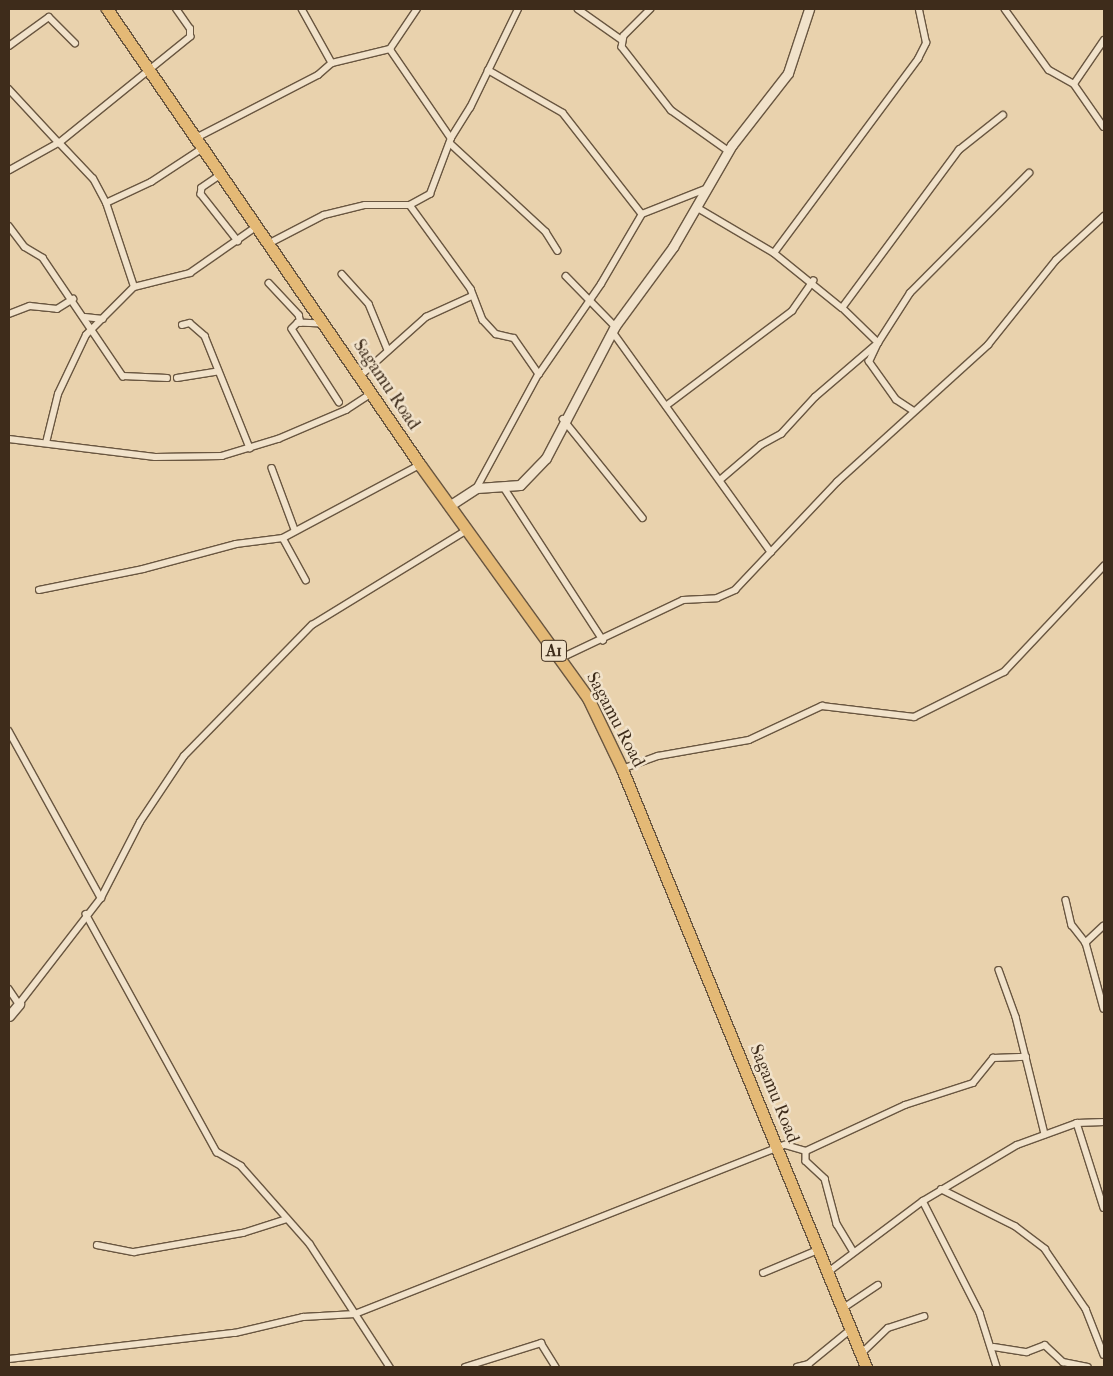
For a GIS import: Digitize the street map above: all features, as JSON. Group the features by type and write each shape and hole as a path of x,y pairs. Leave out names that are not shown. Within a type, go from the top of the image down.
{"highway":[{"name":"Sagamu Road","path":"107,9 420,465 588,698 622,769 866,1367"}],"street":[{"path":"9,171 59,143 148,68 190,37 190,29 176,9"},
{"path":"302,9 332,63"},
{"path":"196,138 318,75 332,63 390,49 416,9"},
{"path":"268,244 324,215 365,205 410,205 430,194 451,140 518,9"},
{"path":"578,9 622,40 631,62 671,110 730,152"},
{"path":"622,40 651,9"},
{"path":"449,506 477,488 520,485 546,458 563,419 614,329 698,208 703,190 788,73 809,9"},
{"path":"774,253 918,59 926,43 920,9"},
{"path":"1005,9 1049,70 1074,84 1104,127"},
{"path":"9,46 49,17 75,43"},
{"path":"1074,84 1104,40"},
{"path":"390,49 451,140 546,232 558,251"},
{"path":"488,70 563,113 642,214"},
{"path":"9,89 93,179 106,203 134,287"},
{"path":"842,308 959,150 1003,116"},
{"path":"106,203 151,182 203,148"},
{"path":"912,411 896,400 869,362 878,343 910,293 1029,173"},
{"path":"221,175 202,188 201,194 238,242"},
{"path":"477,488 514,412 589,299 642,214 703,190"},
{"path":"410,205 471,289 472,296 483,320 496,334 514,338 540,374"},
{"path":"698,208 774,253 813,281 878,343"},
{"path":"559,659 603,640 683,600 728,595 912,411 988,345 1056,260 1104,216"},
{"path":"9,226 25,247 42,258 73,299 124,376 167,378"},
{"path":"46,443 58,394 80,343 92,330 134,287 175,279 238,242 256,227"},
{"path":"342,274 369,304 388,350"},
{"path":"566,276 589,299 614,329 666,406 771,552"},
{"path":"666,406 792,311 813,281"},
{"path":"269,283 300,315 301,323"},
{"path":"359,376 426,317 472,296"},
{"path":"9,314 30,306 57,309 73,299"},
{"path":"85,317 103,319"},
{"path":"323,324 301,323 292,329 339,402"},
{"path":"182,325 190,324 205,336 216,372 250,448"},
{"path":"720,480 761,445 781,434 815,397 878,343"},
{"path":"177,378 216,372"},
{"path":"9,439 155,457 222,456 250,448 346,410 371,394"},
{"path":"563,419 643,518"},
{"path":"39,590 143,570 236,544 283,538 420,465"},
{"path":"272,468 295,530"},
{"path":"503,486 603,640"},
{"path":"9,1016 86,914 101,898 140,822 184,756 312,625 467,530"},
{"path":"283,538 306,580"},
{"path":"622,769 658,756 749,740 822,706 914,717 1004,672 1104,566"},
{"path":"9,731 101,898"},
{"path":"1066,900 1072,926 1086,943 1104,1009"},
{"path":"86,914 217,1152 241,1166 310,1244 390,1367"},
{"path":"1086,943 1104,926"},
{"path":"999,970 1026,1057 1045,1134"},
{"path":"9,989 18,1004"},
{"path":"9,1359 235,1334 303,1317 354,1314 602,1213 777,1149 785,1144 806,1151 905,1105 973,1083 993,1058 1026,1057"},
{"path":"827,1273 853,1251 941,1189 1017,1145 1077,1123 1104,1122"},
{"path":"1077,1123 1104,1208"},
{"path":"806,1151 806,1161 825,1179 837,1224 853,1251"},
{"path":"941,1189 1015,1226 1045,1249 1086,1309 1104,1355"},
{"path":"923,1202 994,1347 997,1367"},
{"path":"97,1245 134,1252 243,1233 287,1219"},
{"path":"764,1273 818,1250"},
{"path":"842,1309 878,1285"},
{"path":"860,1355 888,1328 924,1316"},
{"path":"797,1367 807,1366 850,1330"},
{"path":"465,1367 541,1343 556,1367"},
{"path":"994,1347 1027,1352 1045,1345 1063,1362 1088,1367"}]}
